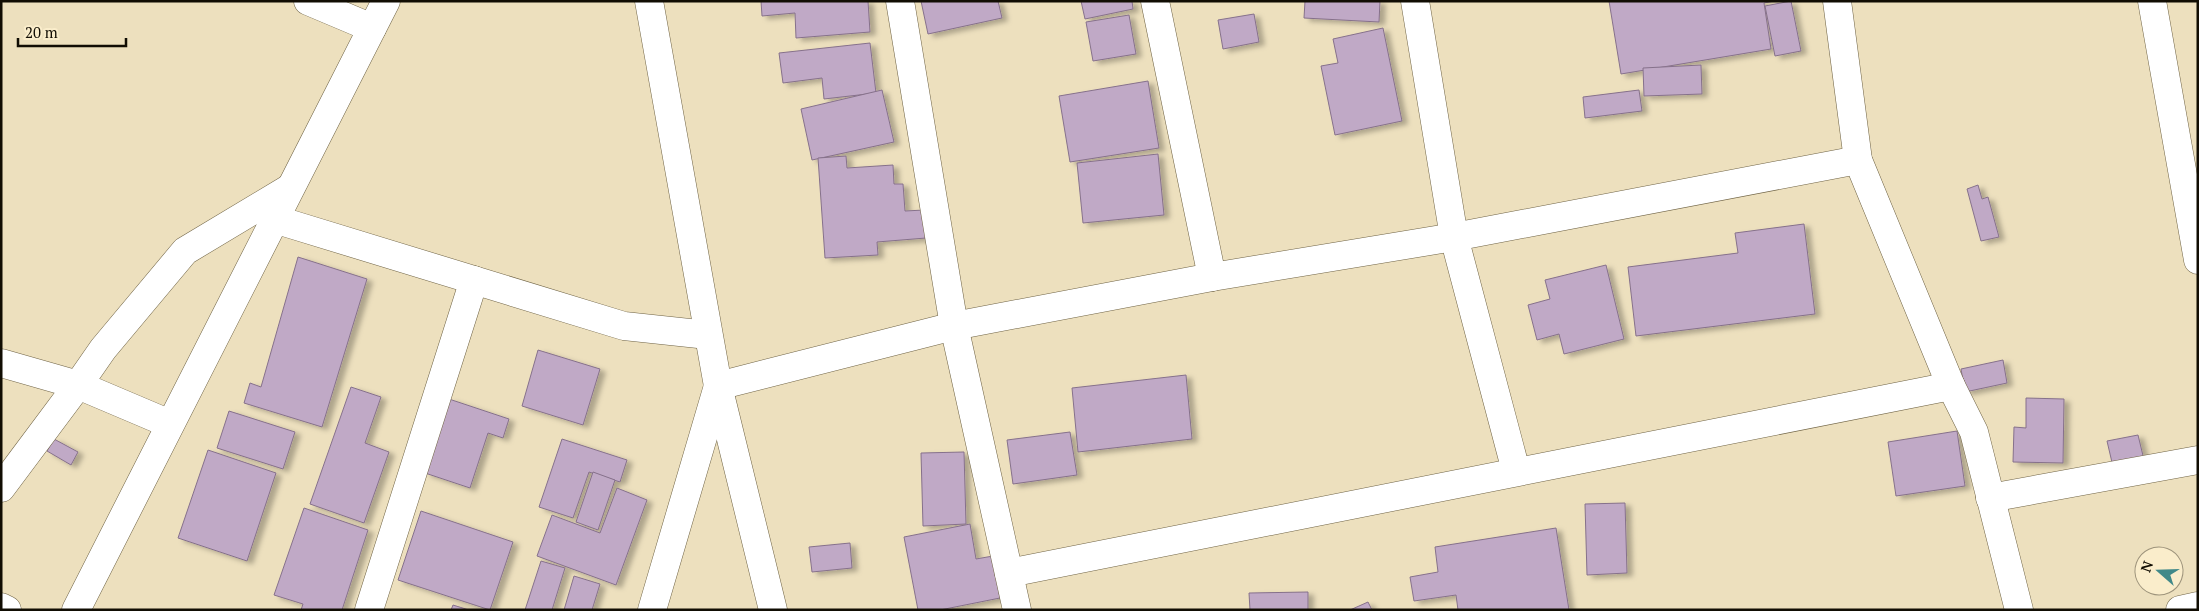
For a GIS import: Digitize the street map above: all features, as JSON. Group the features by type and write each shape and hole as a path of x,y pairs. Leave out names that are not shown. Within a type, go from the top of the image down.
{"street":[{"path":"308,1 372,28"},
{"path":"76,610 386,1"},
{"path":"649,1 718,386 773,610"},
{"path":"900,1 954,326 1017,610"},
{"path":"1155,1 1212,278"},
{"path":"1415,1 1454,237 1516,471"},
{"path":"1837,1 1858,160 1951,386 1974,432 2019,610"},
{"path":"2152,1 2198,260"},
{"path":"718,386 954,326 1212,278 1454,237 1858,160"},
{"path":"1,488 103,349 185,251 290,188"},
{"path":"274,219 624,326 708,335"},
{"path":"369,610 474,280"},
{"path":"1,363 78,385 170,424"},
{"path":"652,610 718,386"},
{"path":"1009,573 1951,386"},
{"path":"1990,498 2198,460"},
{"path":"2180,610 2198,606"},
{"path":"1,607 7,610"}],"building":[{"path":"761,1 868,1 870,32 796,38 795,13 762,16"},
{"path":"921,1 998,1 1002,18 928,34"},
{"path":"1081,1 1132,1 1133,9 1085,19"},
{"path":"1305,1 1380,1 1379,22 1304,18"},
{"path":"1609,1 1775,1 1764,3 1771,49 1621,74"},
{"path":"1791,1 1801,51 1775,56 1765,6"},
{"path":"1254,14 1259,42 1223,49 1218,20"},
{"path":"1129,15 1136,54 1093,61 1086,22"},
{"path":"1383,28 1402,121 1335,135 1321,66 1338,63 1333,39"},
{"path":"870,43 876,93 824,99 822,78 783,83 779,53"},
{"path":"1701,65 1702,94 1644,96 1643,68"},
{"path":"1148,81 1159,148 1070,162 1059,96"},
{"path":"882,90 894,142 812,160 801,109"},
{"path":"1639,90 1642,111 1585,118 1583,97"},
{"path":"1158,154 1164,215 1083,223 1077,163"},
{"path":"846,156 847,168 893,165 894,184 903,184 905,211 924,210 926,238 877,242 878,255 825,258 818,158"},
{"path":"1978,185 1982,199 1988,197 1999,237 1981,241 1967,189"},
{"path":"1804,224 1815,314 1636,336 1628,267 1738,253 1735,233"},
{"path":"298,257 367,279 322,427 244,403 250,383 261,387"},
{"path":"1606,265 1624,339 1564,354 1559,334 1537,340 1528,305 1550,299 1545,280"},
{"path":"538,350 600,369 583,425 522,406"},
{"path":"2003,360 2007,383 1965,392 1961,369"},
{"path":"1186,375 1192,439 1078,452 1072,388"},
{"path":"351,387 381,397 365,443 389,452 364,523 310,504"},
{"path":"2026,398 2064,399 2063,463 2013,462 2014,427 2026,428"},
{"path":"449,399 509,419 503,438 488,433 470,488 425,473"},
{"path":"229,411 295,432 283,469 217,448"},
{"path":"1957,431 1965,486 1896,496 1888,442"},
{"path":"1070,432 1077,475 1013,484 1007,440"},
{"path":"2138,435 2145,464 2114,471 2107,441"},
{"path":"54,439 78,452 71,465 47,451"},
{"path":"562,439 627,460 620,482 589,472 573,518 539,507"},
{"path":"208,450 276,473 247,561 178,538"},
{"path":"964,452 966,524 923,526 921,453"},
{"path":"593,472 615,480 598,530 576,522"},
{"path":"617,488 647,500 616,585 537,556 552,515 600,533"},
{"path":"1625,503 1627,573 1587,575 1585,504"},
{"path":"304,508 368,530 342,610 301,610 303,604 274,595"},
{"path":"421,511 513,542 490,610 398,580"},
{"path":"970,524 976,559 993,556 1000,598 940,610 918,610 904,537"},
{"path":"1556,528 1569,610 1458,610 1456,595 1414,601 1410,577 1438,572 1435,547"},
{"path":"850,543 852,568 812,572 809,547"},
{"path":"541,561 565,568 552,610 525,610"},
{"path":"574,576 600,584 592,610 564,610"},
{"path":"1308,592 1308,610 1250,610 1249,593"},
{"path":"1368,602 1372,610 1350,610"},
{"path":"453,605 469,610 451,610"}]}
